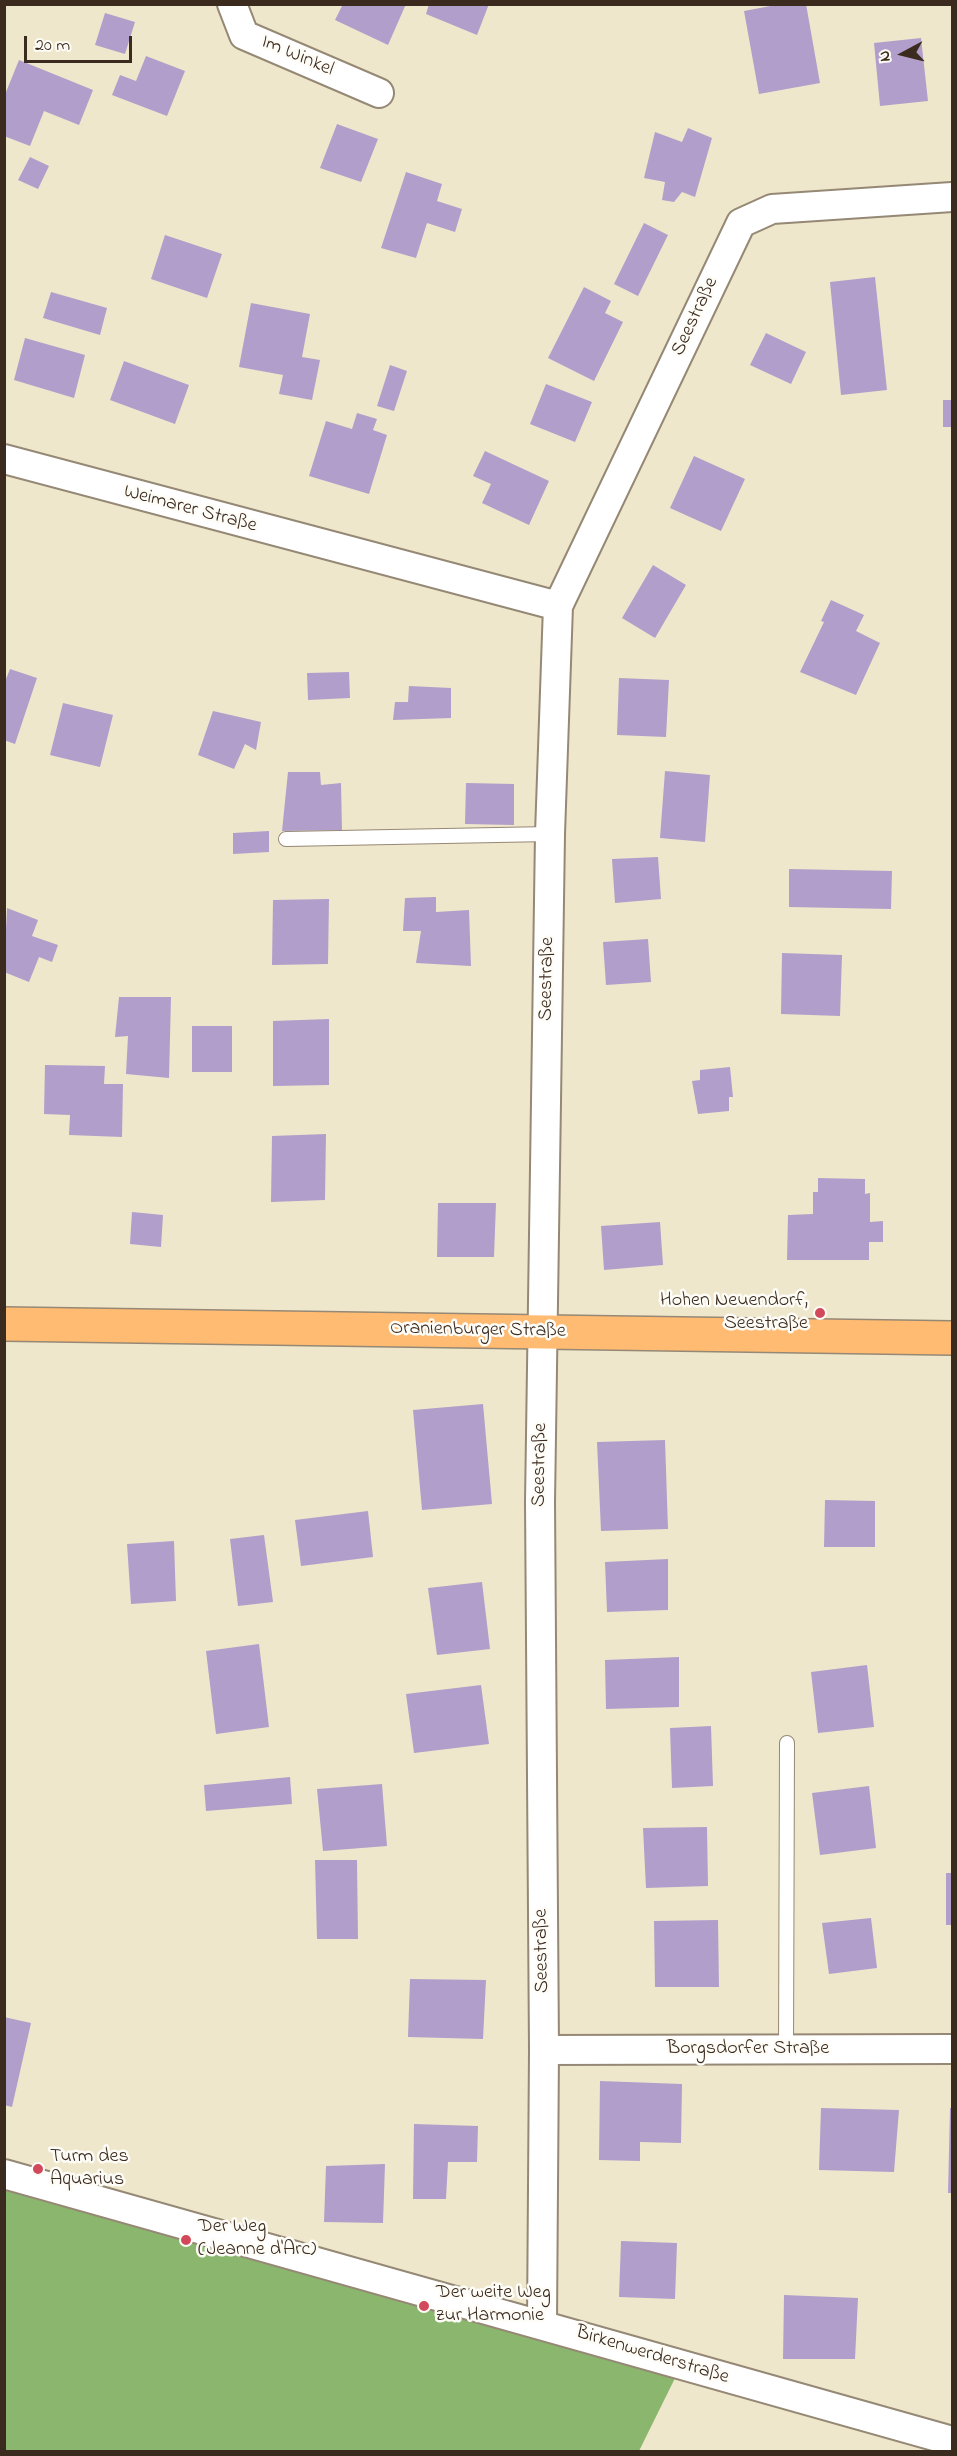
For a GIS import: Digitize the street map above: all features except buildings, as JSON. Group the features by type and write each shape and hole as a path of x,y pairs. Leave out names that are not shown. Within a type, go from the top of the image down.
{"main road":[{"name":"Oranienburger Straße","path":"4,1323 952,1338"}],"street":[{"name":"Im Winkel","path":"232,4 244,35 379,93"},
{"name":"Seestraße","path":"542,2323 544,2050 540,1514 550,834 558,606 741,223 772,209 952,197"},
{"name":"Weimarer Straße","path":"4,459 376,560 558,606"},
{"name":"Borgsdorfer Straße","path":"544,2050 952,2049"},
{"name":"Birkenwerderstraße","path":"4,2174 542,2323 681,2366 952,2441"}],"lane":[{"path":"286,839 550,834"},
{"path":"786,2051 787,1743"}],"green space":[{"path":"4,2185 681,2366 639,2451 5,2451"}],"place":[{"name":"Hohen Neuendorf, Seestraße","path":"820,1313"},
{"name":"Turm des Aquarius","path":"38,2169"},
{"name":"Der Weg (Jeanne d'Arc)","path":"186,2240"},
{"name":"Der weite Weg zur Harmonie","path":"424,2306"}]}
